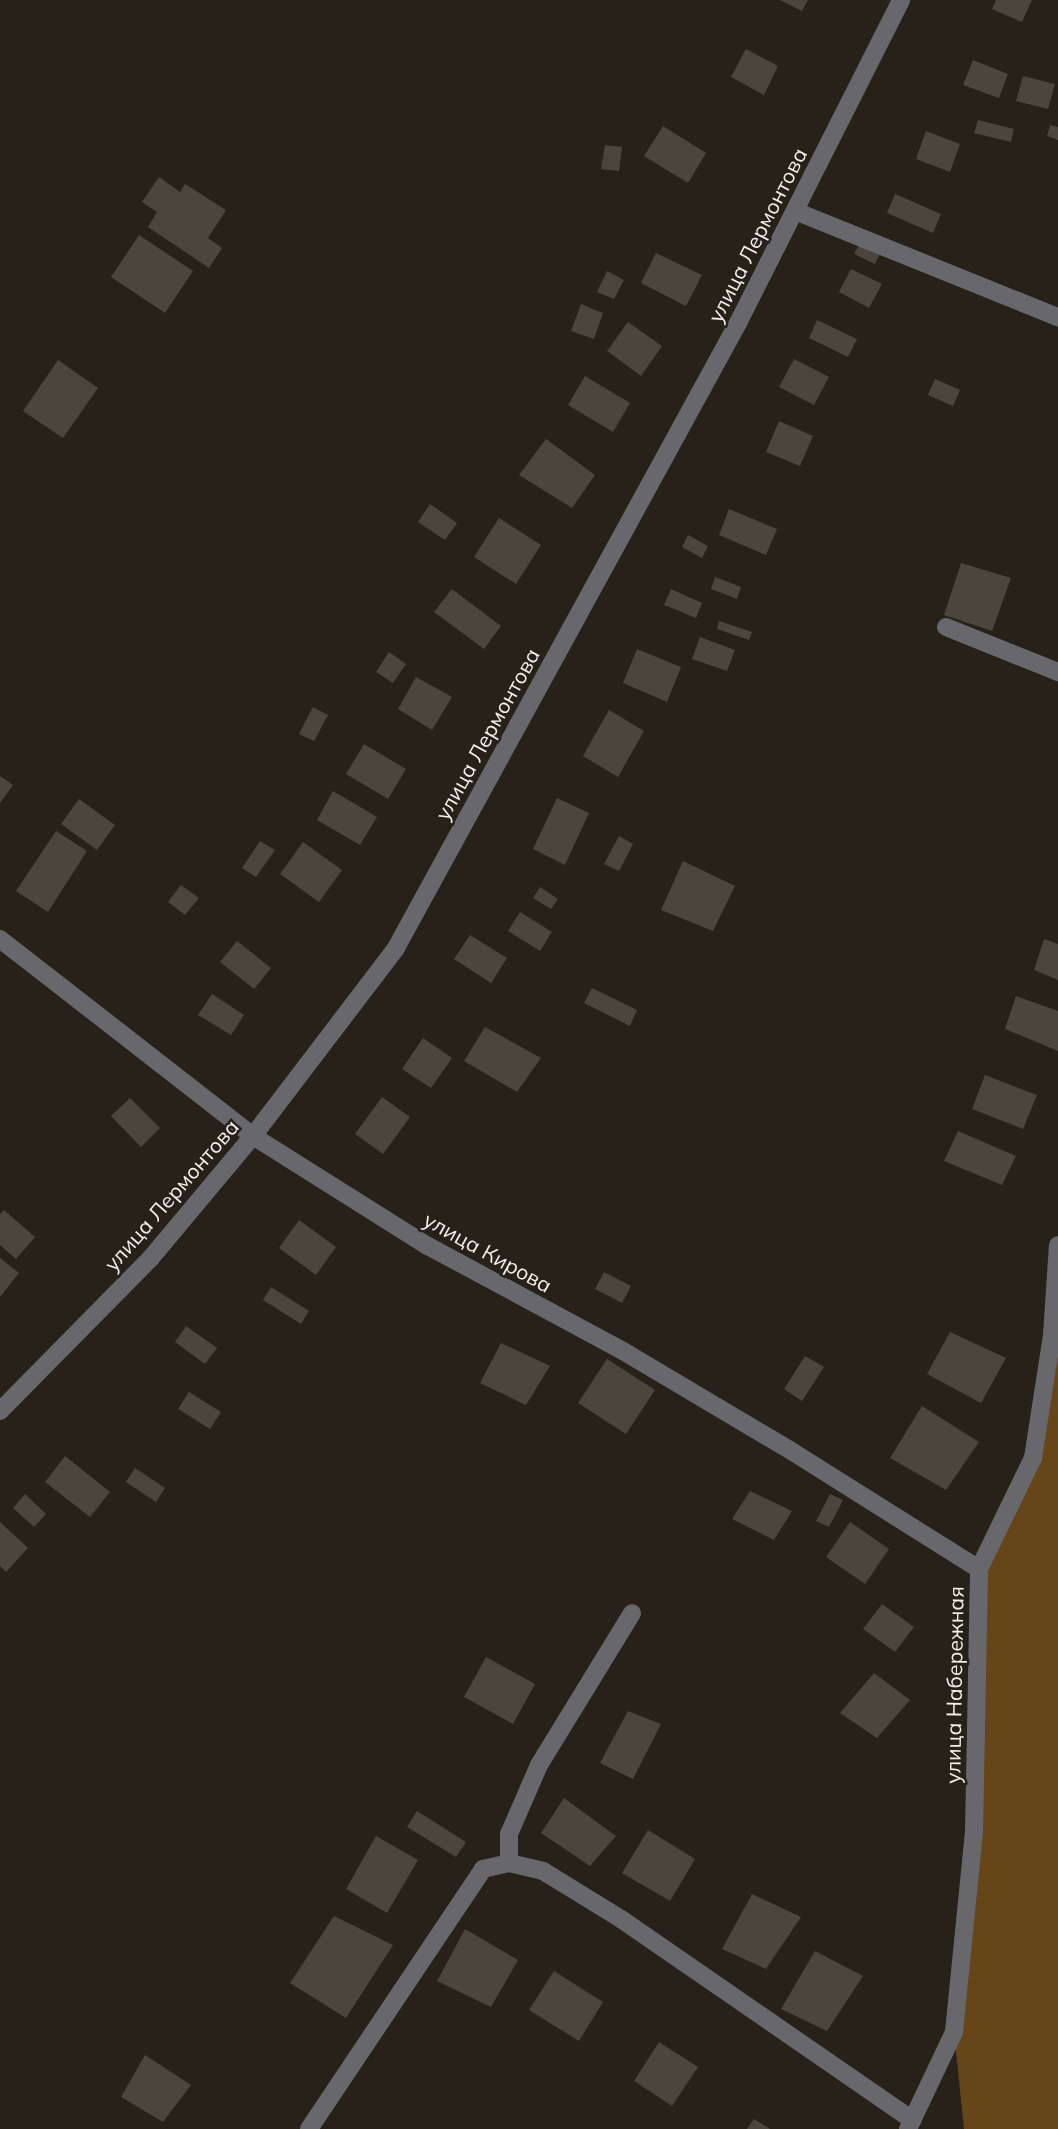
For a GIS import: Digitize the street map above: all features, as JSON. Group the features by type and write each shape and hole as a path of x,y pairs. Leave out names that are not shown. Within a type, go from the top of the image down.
{"street":[{"name":"улица Лермонтова","path":"0,1411 150,1259 253,1136 396,948 738,323 901,0"},
{"path":"795,211 1058,317"},
{"path":"946,627 1058,673"},
{"name":"улица Кирова","path":"0,939 253,1136 428,1246 622,1351 782,1445 979,1569"},
{"name":"улица Набережная","path":"910,2125 954,2032 974,1833 979,1569 1033,1458 1052,1335 1058,1245"},
{"path":"509,1863 509,1834 539,1765 632,1613"},
{"path":"309,2129 483,1869 509,1863 542,1871 621,1919 910,2125"}],"shaded area":[{"path":"1058,1323 1058,2129 964,2129 954,2032 976,1735 979,1569 1033,1458"}],"building":[{"path":"780,0 808,0 802,11"},
{"path":"996,0 1032,0 1022,22 992,9"},
{"path":"746,49 778,66 764,95 731,77"},
{"path":"973,60 1008,74 999,98 963,85"},
{"path":"1023,76 1055,84 1048,109 1016,101"},
{"path":"978,120 1014,129 1011,142 974,133"},
{"path":"1050,125 1058,127 1058,140 1047,136"},
{"path":"663,126 706,153 688,183 644,156"},
{"path":"926,131 960,144 950,172 916,159"},
{"path":"605,145 622,147 619,171 601,169"},
{"path":"159,177 180,192 185,184 226,210 208,238 222,248 209,268 148,227 157,212 142,202"},
{"path":"895,194 941,214 933,233 887,213"},
{"path":"865,234 885,244 875,264 854,254"},
{"path":"139,235 193,271 165,313 111,277"},
{"path":"656,253 702,275 686,306 641,283"},
{"path":"851,269 882,284 869,308 839,292"},
{"path":"607,271 624,280 614,299 597,292"},
{"path":"581,304 603,313 594,339 571,331"},
{"path":"817,320 857,339 848,357 809,338"},
{"path":"628,322 662,346 641,376 607,351"},
{"path":"794,359 829,377 814,405 779,387"},
{"path":"58,360 98,388 63,438 23,411"},
{"path":"585,376 630,403 613,432 568,405"},
{"path":"935,379 960,390 953,406 928,395"},
{"path":"779,421 813,436 800,466 766,452"},
{"path":"546,439 595,475 572,508 519,475"},
{"path":"430,504 457,523 445,540 418,522"},
{"path":"729,509 777,529 766,555 719,535"},
{"path":"499,518 541,545 516,584 474,557"},
{"path":"688,535 708,546 702,558 682,547"},
{"path":"961,563 1011,578 992,631 944,615"},
{"path":"715,577 741,587 737,599 711,589"},
{"path":"452,589 501,626 484,649 434,612"},
{"path":"671,589 702,603 696,618 664,605"},
{"path":"719,621 752,632 749,640 717,629"},
{"path":"700,637 735,650 727,671 692,659"},
{"path":"637,649 681,667 667,702 623,683"},
{"path":"389,652 406,664 393,683 376,672"},
{"path":"416,677 452,697 432,730 398,709"},
{"path":"313,707 328,715 314,741 299,734"},
{"path":"609,710 644,731 618,777 583,756"},
{"path":"364,744 406,769 388,799 346,774"},
{"path":"0,776 13,785 0,803"},
{"path":"333,791 377,817 360,845 317,820"},
{"path":"557,798 589,813 565,865 533,849"},
{"path":"79,799 115,825 97,850 61,824"},
{"path":"56,831 87,851 48,912 16,891"},
{"path":"619,836 633,844 619,871 604,864"},
{"path":"260,841 275,850 256,877 242,868"},
{"path":"303,842 342,870 319,902 280,874"},
{"path":"683,861 735,886 713,931 661,910"},
{"path":"181,885 199,898 185,915 168,902"},
{"path":"540,887 558,899 551,909 533,898"},
{"path":"520,912 552,932 540,951 508,931"},
{"path":"470,935 507,958 491,983 454,959"},
{"path":"1044,939 1058,944 1058,980 1034,970"},
{"path":"237,941 271,968 254,989 220,962"},
{"path":"592,988 637,1010 630,1026 584,1003"},
{"path":"212,994 244,1015 231,1035 198,1015"},
{"path":"1016,996 1058,1011 1058,1051 1005,1029"},
{"path":"485,1027 541,1058 517,1092 464,1061"},
{"path":"423,1038 452,1058 431,1088 402,1069"},
{"path":"985,1075 1037,1095 1023,1129 972,1109"},
{"path":"382,1097 410,1117 383,1154 355,1134"},
{"path":"130,1098 160,1128 141,1147 111,1116"},
{"path":"958,1131 1016,1156 1002,1185 944,1161"},
{"path":"4,1210 35,1237 16,1259 0,1245 0,1214"},
{"path":"299,1220 336,1247 316,1275 279,1248"},
{"path":"0,1258 19,1273 0,1297"},
{"path":"604,1272 631,1286 622,1303 595,1289"},
{"path":"271,1287 309,1311 301,1324 263,1300"},
{"path":"186,1326 217,1348 205,1364 175,1342"},
{"path":"950,1332 1006,1358 981,1403 927,1374"},
{"path":"501,1343 550,1366 526,1405 480,1383"},
{"path":"805,1356 824,1367 802,1401 784,1389"},
{"path":"607,1359 655,1390 626,1434 578,1403"},
{"path":"189,1392 221,1412 210,1429 178,1409"},
{"path":"922,1406 979,1442 946,1490 890,1458"},
{"path":"65,1456 110,1492 90,1517 45,1482"},
{"path":"135,1468 165,1488 156,1502 126,1482"},
{"path":"750,1491 792,1511 774,1540 732,1519"},
{"path":"25,1494 46,1514 34,1527 13,1508"},
{"path":"830,1494 843,1500 829,1527 816,1521"},
{"path":"0,1522 28,1548 6,1572 0,1566"},
{"path":"850,1522 889,1549 865,1584 826,1557"},
{"path":"882,1604 914,1627 895,1652 863,1629"},
{"path":"486,1657 535,1684 513,1724 464,1697"},
{"path":"874,1673 910,1700 877,1738 840,1713"},
{"path":"628,1711 661,1724 633,1779 600,1763"},
{"path":"564,1798 616,1836 590,1866 541,1833"},
{"path":"417,1811 466,1842 456,1857 407,1827"},
{"path":"648,1830 695,1859 670,1901 622,1873"},
{"path":"376,1836 418,1860 387,1913 346,1889"},
{"path":"752,1894 801,1917 766,1969 722,1949"},
{"path":"334,1916 393,1945 346,2018 290,1983"},
{"path":"465,1929 518,1960 491,2007 437,1981"},
{"path":"815,1951 863,1976 827,2031 781,2009"},
{"path":"554,1971 603,2002 579,2041 529,2010"},
{"path":"659,2042 698,2067 672,2106 634,2081"},
{"path":"145,2055 191,2085 163,2122 121,2097"},
{"path":"754,2119 770,2129 747,2129"}]}
